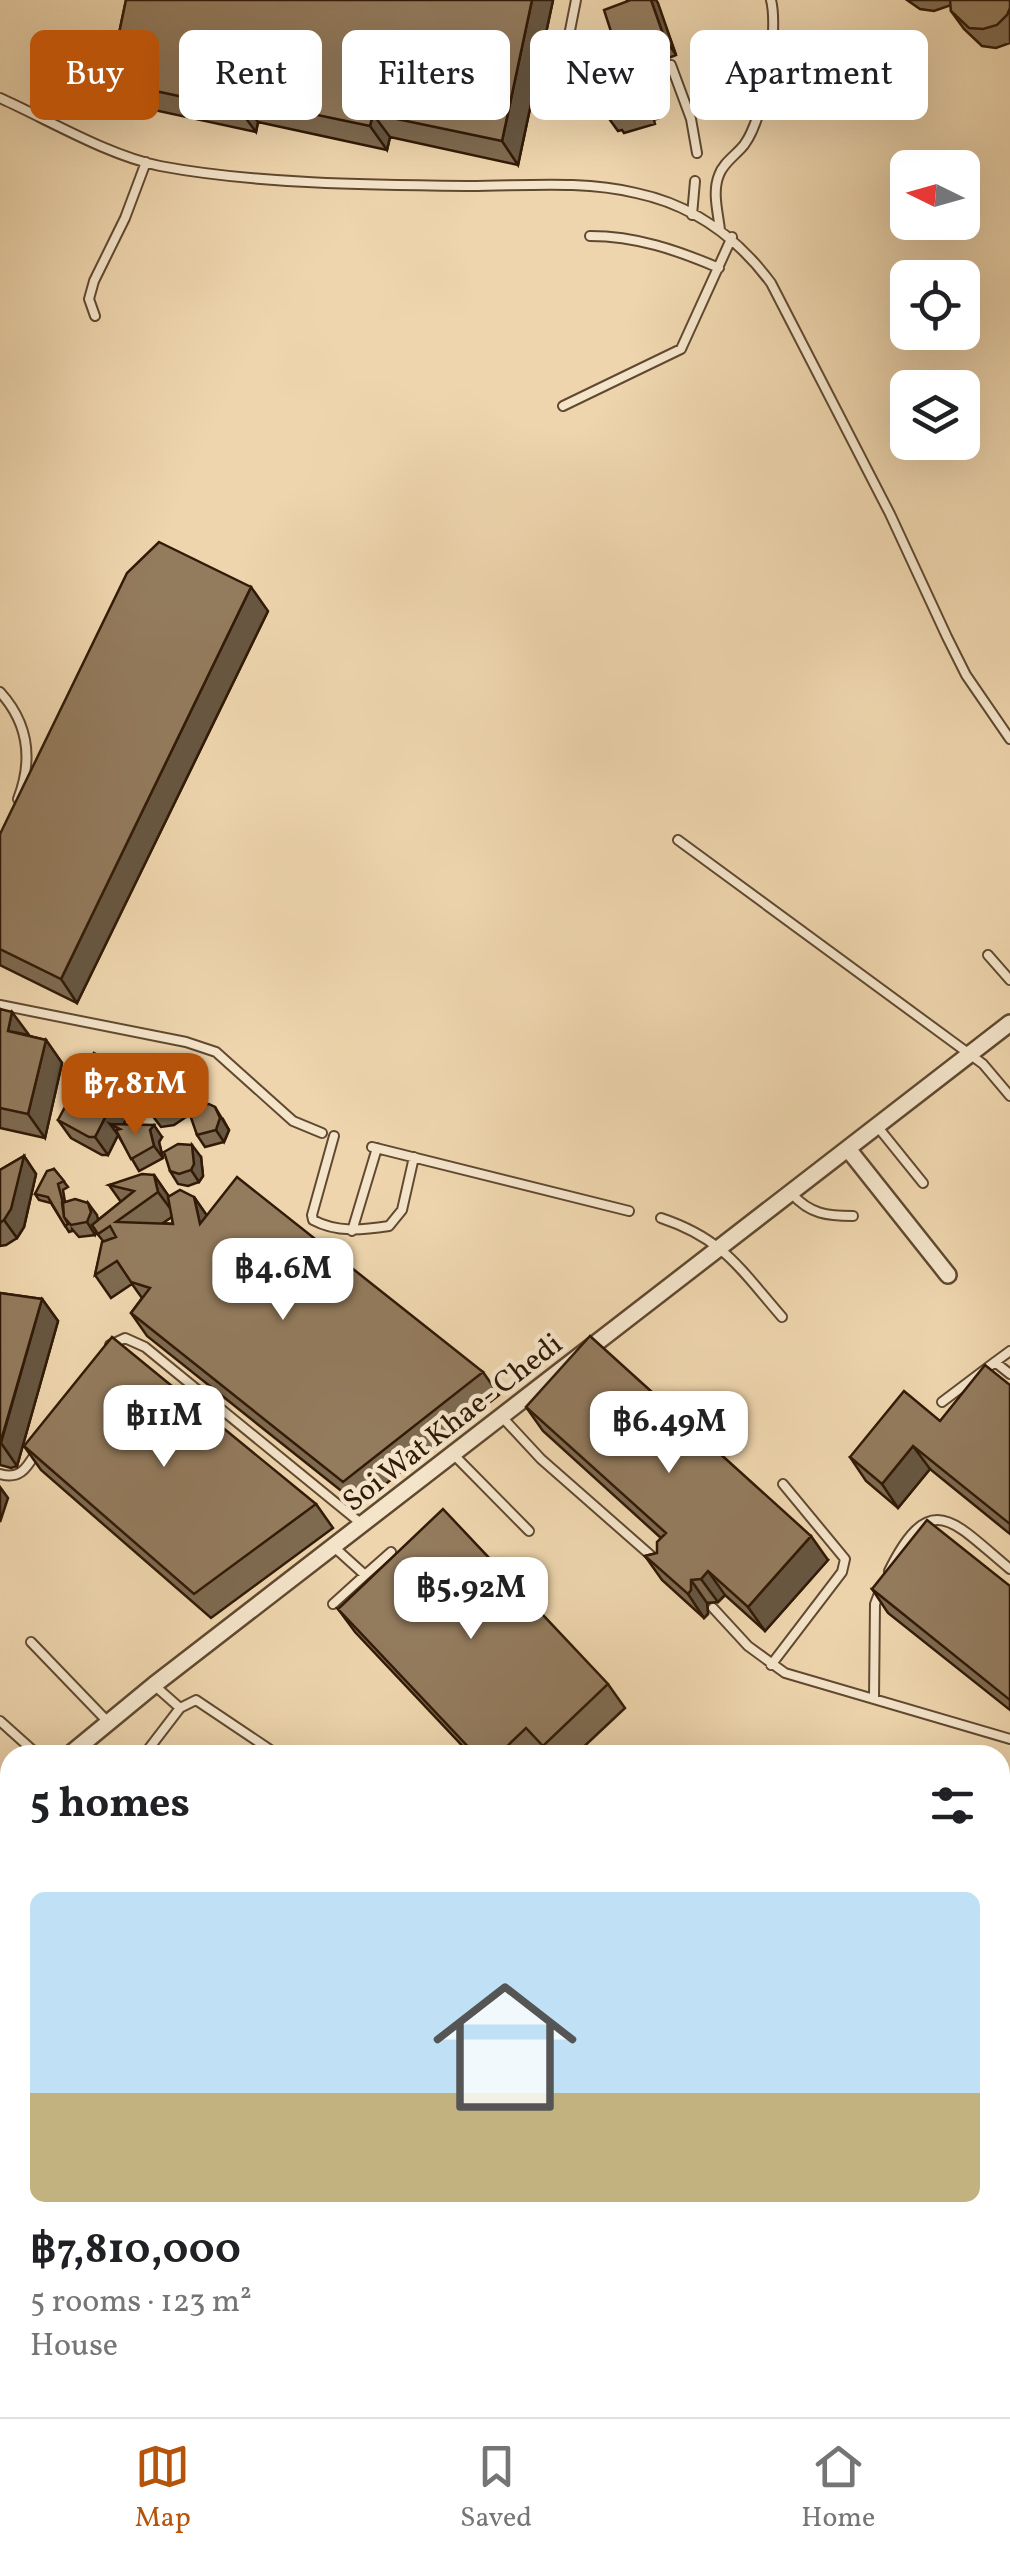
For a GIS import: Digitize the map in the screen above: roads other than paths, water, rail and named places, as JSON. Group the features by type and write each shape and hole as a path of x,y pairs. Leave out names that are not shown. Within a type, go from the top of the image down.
{"street":[{"name":"Soi Wat Khae- Chedi","path":"83,1745 154,1685 1010,1023"},
{"path":"848,1149 948,1275"}],"lane":[{"path":"570,30 576,0"},
{"path":"720,230 715,190 720,171 745,144 756,120 776,21 771,0"},
{"path":"670,65 691,119 697,153"},
{"path":"0,98 146,162 236,176 421,185 586,186 636,192 732,237 772,282 890,514 966,675 1010,739"},
{"path":"95,316 89,299 94,281 125,218 146,162"},
{"path":"692,215 696,181"},
{"path":"590,236 658,244 719,268"},
{"path":"563,406 681,349 732,237"},
{"path":"0,692 15,710 29,756 14,808"},
{"path":"998,721 1010,712"},
{"path":"678,840 983,1064 1010,1096"},
{"path":"988,956 1010,980"},
{"path":"0,1006 186,1042 216,1052 292,1121 322,1133"},
{"path":"877,1126 924,1182"},
{"path":"334,1136 313,1220 352,1231 389,1226 397,1219 414,1156"},
{"path":"352,1231 374,1147 630,1210"},
{"path":"792,1194 806,1209 832,1216 853,1216"},
{"path":"660,1218 686,1226 723,1248 782,1318"},
{"path":"100,1354 113,1342 125,1338 145,1347 363,1525"},
{"path":"942,1402 1010,1351"},
{"path":"995,1362 1010,1374"},
{"path":"502,1418 541,1459 669,1571"},
{"path":"0,1474 15,1476 24,1472 46,1438"},
{"path":"454,1455 529,1530"},
{"path":"771,1664 842,1572 845,1559 783,1484"},
{"path":"874,1698 875,1604 904,1541 919,1524 948,1521 1010,1569"},
{"path":"334,1548 365,1574"},
{"path":"333,1604 390,1552"},
{"path":"713,1608 771,1664 806,1680 1010,1739"},
{"path":"31,1642 109,1724"},
{"path":"154,1685 180,1708"},
{"path":"152,1745 180,1708 202,1701 264,1745"},
{"path":"0,1721 27,1745"}]}
